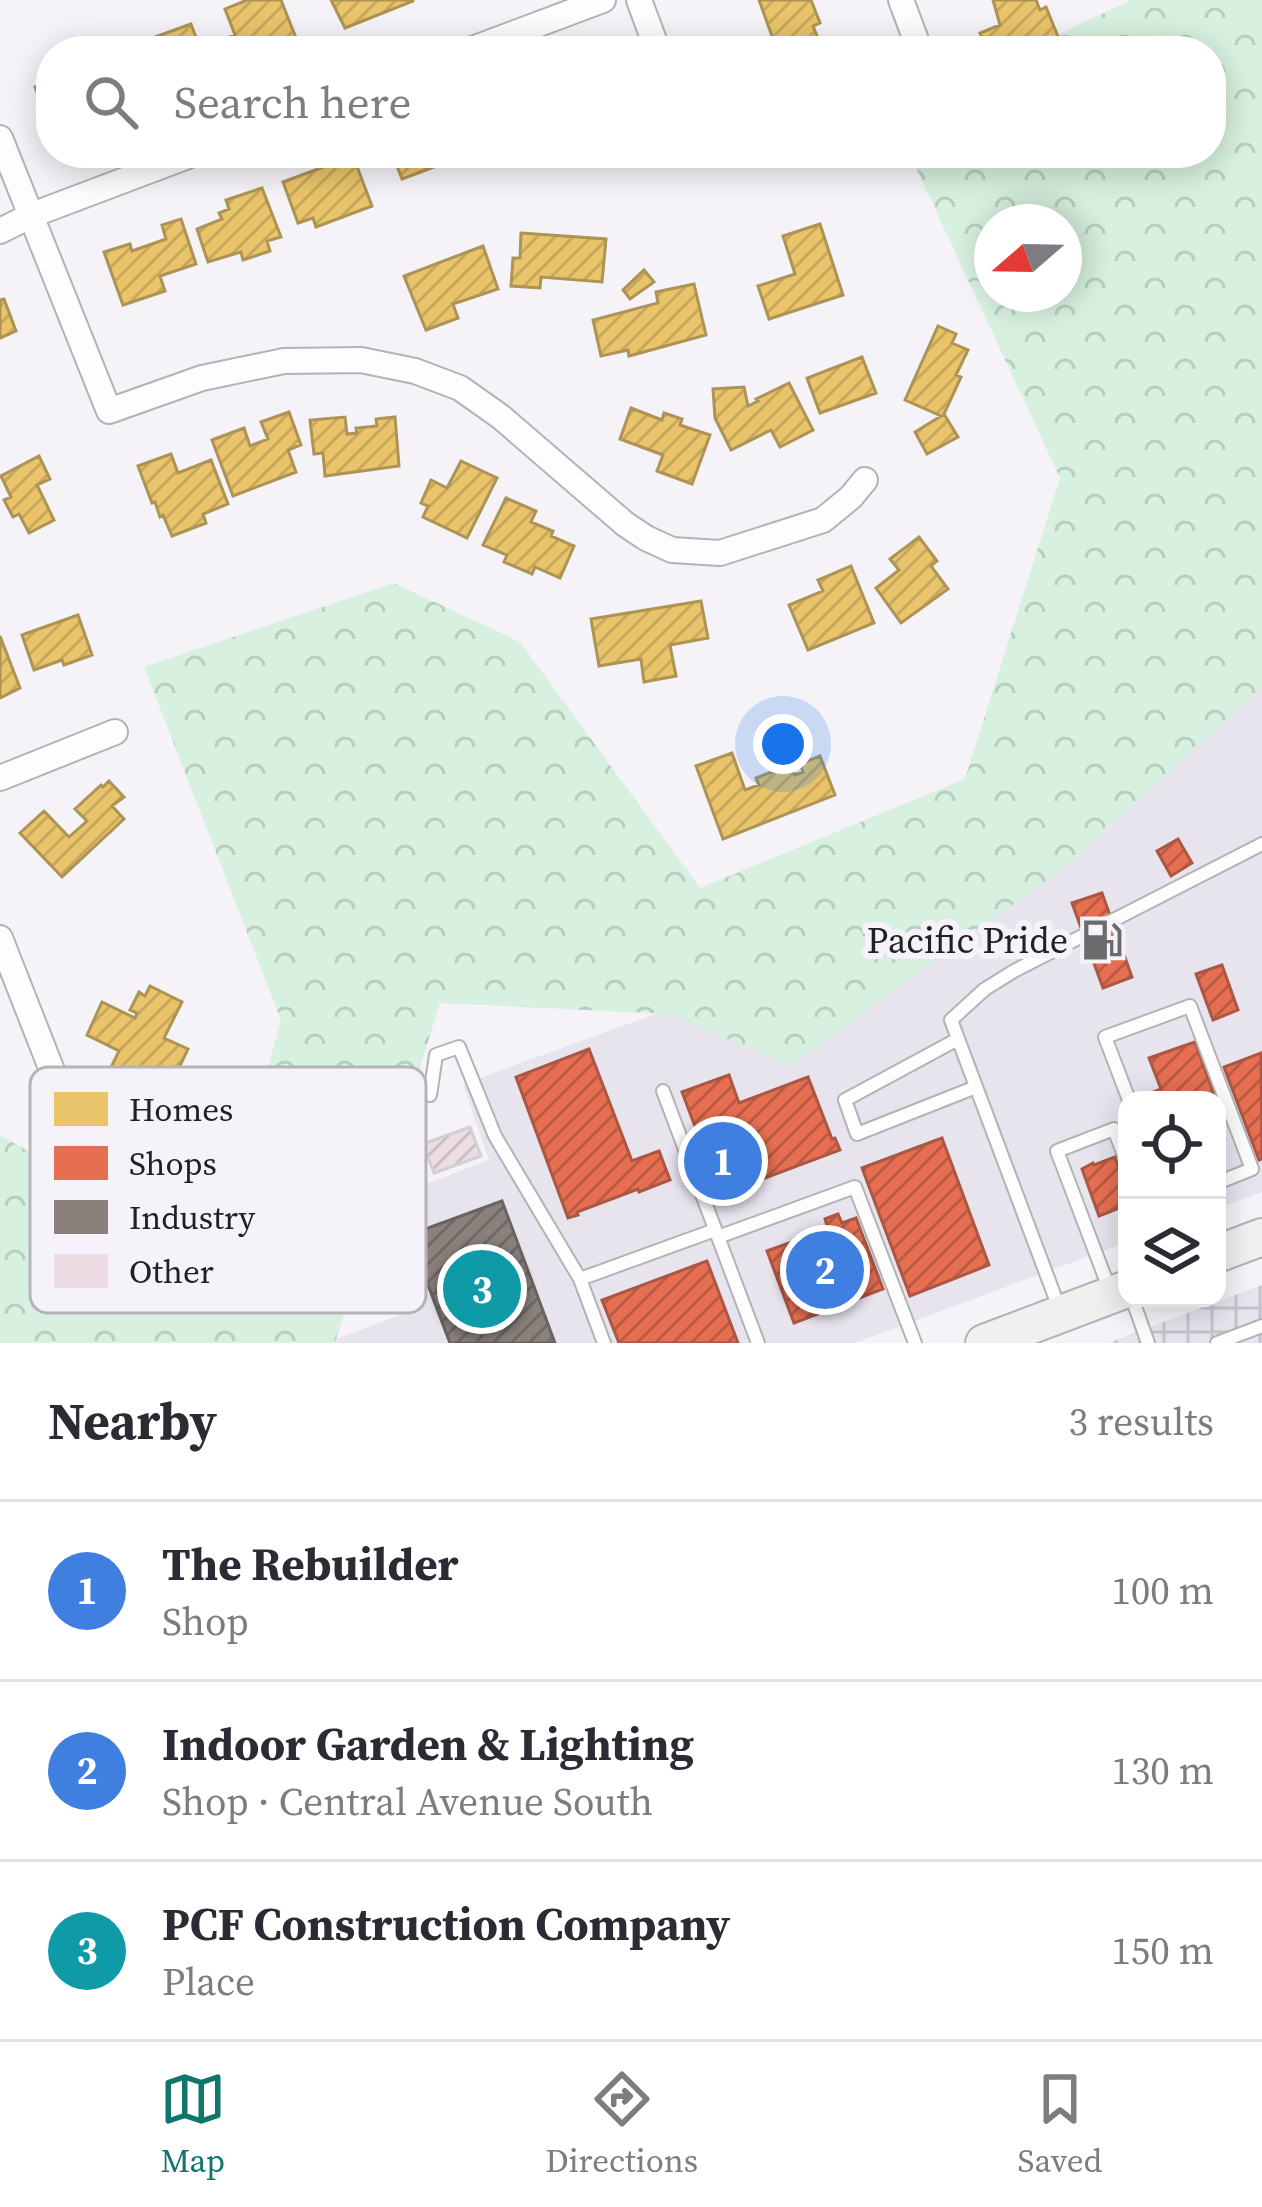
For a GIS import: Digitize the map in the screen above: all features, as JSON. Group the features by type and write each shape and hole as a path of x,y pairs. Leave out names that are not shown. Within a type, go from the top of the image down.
{"main road":[{"path":"1226,1251 1262,1237"},
{"path":"984,1343 1118,1296"}],"street":[{"path":"507,36 603,0"},
{"path":"639,0 652,36"},
{"path":"901,0 914,36"},
{"path":"0,138 109,411 202,378 284,361 361,361 416,371 460,388 501,417 646,538 672,550 699,554 720,553 823,520 865,480"},
{"path":"0,231 156,168"},
{"path":"0,778 116,731"},
{"path":"0,938 51,1067"}],"lane":[{"path":"1061,1314 951,1020 1014,971 1262,844"},
{"path":"1126,1091 1105,1037 1190,1006 1222,1091"},
{"path":"958,1039 845,1100 857,1133 976,1087"},
{"path":"430,1095 436,1055 459,1047 495,1136 580,1279 604,1343"},
{"path":"663,1091 758,1343"},
{"path":"1226,1101 1252,1169 1226,1179"},
{"path":"1118,1139 1114,1129 1057,1150 1118,1283"},
{"path":"580,1279 855,1187 915,1343"},
{"path":"1130,1307 1148,1343"},
{"path":"1217,1343 1262,1326"}],"shaded area":[{"path":"1262,687 1262,1192 1226,1206 1226,1091 1118,1091 1118,1245 855,1343 326,1343 399,1313 426,1313 426,1184 489,1160 463,1084 1070,863"},
{"path":"1262,1285 1262,1343 1108,1343 1204,1307 1226,1307 1226,1299"}],"green space":[{"path":"1131,0 1262,0 1262,687 1070,863 790,1066 670,1014 440,1003 420,1067 268,1067 281,1020 144,667 394,583 520,642 700,888 965,779 1060,478 983,312 1082,312 1082,204 974,204 974,293 916,168 1226,168 1226,36 1055,36"},
{"path":"0,1135 30,1152 30,1313 344,1313 335,1343 0,1343"}],"building: Homes":[{"path":"247,0 281,0 295,36 232,36 225,9"},
{"path":"331,0 413,0 413,1 345,28"},
{"path":"759,0 811,0 820,23 813,26 817,36 772,36"},
{"path":"993,0 1036,0 1040,10 1046,7 1058,36 981,36 1000,25"},
{"path":"191,24 195,36 158,36"},
{"path":"321,168 358,168 372,206 316,227 313,218 298,223 283,182"},
{"path":"398,168 431,168 402,179"},
{"path":"262,188 281,237 267,241 270,251 243,260 241,252 208,262 197,229 222,219 219,213 229,209 226,200"},
{"path":"181,219 196,264 160,276 165,291 123,305 104,252 130,244 132,251 166,239 162,225"},
{"path":"820,224 843,295 769,319 758,286 795,274 783,236"},
{"path":"521,233 606,239 602,282 541,277 540,288 511,286 513,258 520,258"},
{"path":"483,246 498,289 453,304 458,318 426,330 404,276"},
{"path":"644,270 654,282 630,299 623,290"},
{"path":"694,284 706,335 629,356 628,350 601,356 593,320 658,303 656,292"},
{"path":"4,299 16,331 0,338 0,300"},
{"path":"938,326 956,334 952,343 968,350 944,414 958,437 927,454 915,432 941,416 905,400"},
{"path":"862,357 876,393 820,413 807,378"},
{"path":"789,383 813,430 780,447 771,430 731,450 715,418 713,389 744,387 748,406"},
{"path":"631,408 662,420 664,413 682,419 680,425 710,435 692,484 657,471 663,455 620,439"},
{"path":"289,412 301,445 288,450 296,472 233,496 212,440 244,428 250,446 268,439 261,422"},
{"path":"345,417 347,434 377,426 376,419 395,417 399,466 325,476 323,453 314,454 310,420"},
{"path":"171,454 178,473 211,460 228,504 203,514 206,523 172,536 138,466"},
{"path":"39,456 50,479 37,485 54,520 29,533 4,500 11,497 1,476"},
{"path":"461,461 497,478 467,538 423,517 428,506 421,503 431,480 447,488"},
{"path":"506,498 536,511 531,522 574,546 560,578 535,567 532,574 504,562 507,555 483,545"},
{"path":"919,537 937,561 931,566 948,589 901,623 876,588 899,570 890,559"},
{"path":"851,566 874,623 808,650 789,605 823,591 818,580"},
{"path":"701,601 708,638 670,645 676,676 644,682 641,659 599,666 591,619"},
{"path":"78,615 92,655 34,670 22,635"},
{"path":"0,636 20,688 0,698"},
{"path":"732,753 745,790 759,785 756,778 790,765 795,775 803,772 800,764 820,756 835,795 723,839 696,766"},
{"path":"109,781 124,797 112,806 124,819 62,877 20,833 44,811 69,837 87,821 75,809"},
{"path":"150,986 182,1002 164,1038 188,1049 179,1067 111,1067 119,1051 87,1035 102,1002 135,1018 137,1013 130,1010 139,992 145,996"}],"building: Shops":[{"path":"1178,839 1192,863 1171,876 1157,851"},
{"name":"Pacific Pride","path":"1102,893 1132,977 1103,988 1072,903"},
{"path":"1222,965 1238,1010 1213,1020 1196,974"},
{"path":"1195,1042 1213,1091 1156,1091 1161,1089 1149,1058"},
{"path":"589,1049 632,1161 659,1151 670,1180 568,1218 516,1077"},
{"path":"1261,1053 1262,1159 1259,1160 1224,1067"},
{"path":"729,1075 739,1103 808,1077 840,1150 717,1196 682,1092"},
{"path":"942,1138 989,1265 910,1296 862,1168"},
{"path":"1115,1157 1118,1166 1118,1209 1099,1216 1082,1169"},
{"path":"838,1214 842,1223 856,1218 883,1289 794,1323 767,1251 828,1229 825,1219"},
{"path":"707,1261 738,1343 619,1343 602,1300"}],"building: Industry":[{"path":"502,1201 555,1343 450,1343 426,1280 426,1229"}],"building: Other":[{"path":"470,1127 481,1156 434,1173 426,1143"}],"place":[{"name":"Pacific Pride","path":"1102,940"},
{"name":"The Rebuilder","path":"723,1161"},
{"name":"Indoor Garden & Lighting","path":"825,1270"},
{"name":"PCF Construction Company","path":"482,1289"}]}
